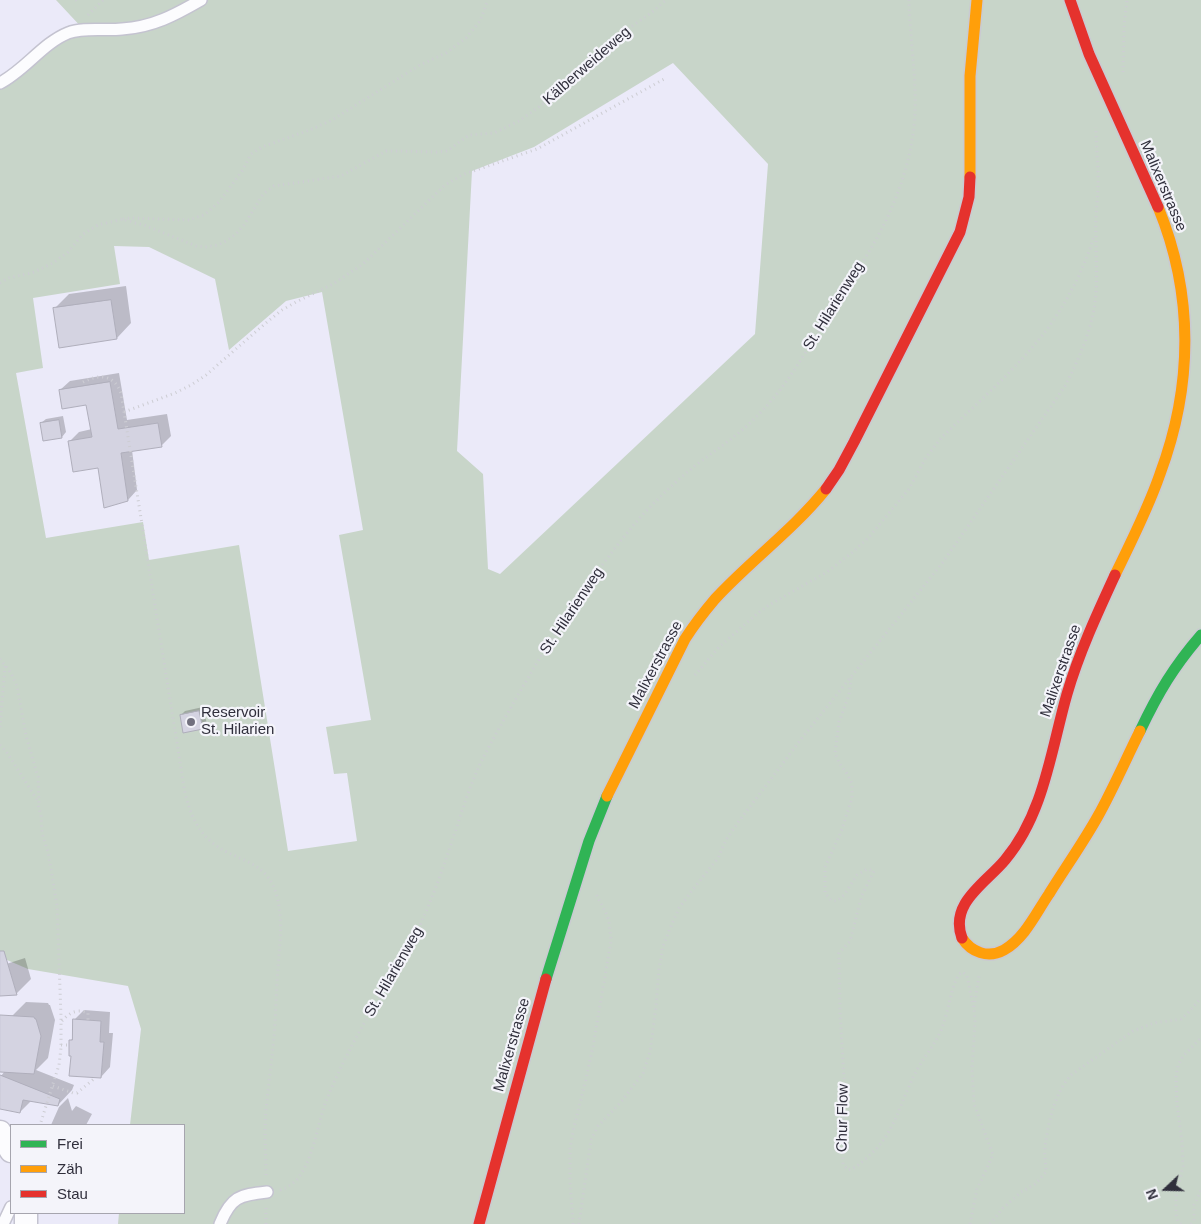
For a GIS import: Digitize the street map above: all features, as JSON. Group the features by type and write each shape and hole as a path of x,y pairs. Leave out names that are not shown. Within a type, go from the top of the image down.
{"main road":[{"name":"Malixerstrasse","path":"479,1224 542,992 596,820 610,789 694,624 716,597 805,513 832,482 842,466 953,246 965,215 969,197 970,76 977,0"},
{"name":"Malixerstrasse","path":"982,954 974,951 960,933 958,925 961,910 970,896 1004,862 1027,827 1034,810 1042,788 1072,677 1096,618 1151,498 1173,436 1182,394 1186,351 1184,302 1177,266 1168,235 1159,210 1090,58 1070,0"},
{"path":"982,954 998,953 1006,950 1026,929 1103,808 1162,687 1177,664 1201,635"}],"street":[{"path":"0,1132 10,1149"}],"lane":[{"path":"0,83 58,38 70,32 128,29 147,26 201,0"},
{"path":"220,1224 226,1210 237,1198 267,1192"},
{"path":"3,1224 10,1209"}],"path":[{"path":"0,283 8,278 32,273 53,263 68,252 83,234 98,226 132,218 189,220 204,215 219,202 242,171 251,154 262,147 332,120 420,65 446,53 466,38 480,21 488,0"},
{"name":"Kälberweideweg","path":"123,219 144,225 196,246 218,245 236,234 244,225 263,194 274,186 342,176 386,152 398,150 436,152 447,150 469,135 494,133 519,121 560,92 576,72 601,56 619,35 666,0"},
{"name":"St. Hilarienweg","path":"267,1192 293,1184 302,1172 310,1154 325,1104 338,1073 354,1041 404,957 422,921 439,879 475,775 533,670 560,627 585,589 639,519 691,469 751,422 778,393 877,238 901,184 912,143 915,121 916,86 909,0"},
{"path":"1110,101 1118,97 1121,90 1127,0"},
{"path":"124,412 191,386 282,310 333,284 363,264 445,185 462,175 537,148 666,78"},
{"path":"579,1224 592,1140 598,1126 620,1102 643,1072 650,1052 663,946 679,908 718,858 726,840 738,821 943,562 1069,379 1076,365 1085,343 1096,294 1098,156 1096,122"},
{"path":"697,672 719,647 751,618 769,605 827,572 869,537 909,488 925,459 937,443 1015,366 1048,328 1074,286 1096,233"},
{"path":"83,382 89,379 104,377 115,383 121,393 185,793 190,811 200,830 215,845 259,868 274,886 278,897 280,918 278,966 265,1134 266,1224"},
{"path":"0,659 11,673 17,686 26,736 38,778 38,805 41,815 42,833 48,852 56,905 61,1046 59,1065 40,1124"},
{"path":"0,727 4,666"},
{"name":"Chur Flow","path":"851,677 849,695 839,722 835,753 852,784 852,798 841,832 825,867 825,893 831,900 837,901 844,895 857,875 867,869 874,871 862,896 850,942 839,953 844,1078 843,1164 848,1170 854,1168 868,1157 885,1139 895,1121 915,1072 936,1042 943,1025 953,986 958,976 962,972 965,973 975,1021 972,1069 974,1104 993,1155 977,1189 970,1224"},
{"path":"0,745 6,751 39,804"},
{"path":"573,1224 570,1148 593,1046 611,941 611,930 606,913 580,868"},
{"path":"974,1010 982,954"},
{"path":"990,1224 1003,1208 1021,1192 1036,1184 1046,1172 1045,1150 1051,1114 1064,1082 1133,1031 1154,1023 1181,1018 1201,998"},
{"path":"61,1022 70,1013 78,1011 88,1013 88,1020"},
{"path":"1181,1224 1178,1222 1176,1214 1176,1196 1183,1166 1176,1077 1178,1066 1183,1056 1201,1038"},
{"path":"61,1046 69,1045"},
{"path":"53,1086 77,1093 95,1078"},
{"path":"1191,1224 1194,1221 1194,1205 1201,1190"}],"shaded area":[{"path":"56,0 1201,0 1201,1224 118,1224 119,1214 185,1214 185,1124 130,1124 141,1029 128,986 28,969 0,957 0,83 58,38 84,30","holes":["673,63 768,164 755,334 500,574 488,569 483,474 457,451 472,171 534,147","114,246 149,247 215,279 229,350 286,301 322,292 363,530 339,535 371,720 326,727 334,774 347,773 357,841 288,851 239,545 149,560 143,522 46,538 16,373 43,368 33,298 120,284"]}],"building":[{"path":"111,300 117,339 59,348 53,308"},
{"path":"110,382 118,429 158,423 162,447 121,453 128,501 104,508 98,468 73,472 68,441 92,437 86,405 62,409 59,390"},
{"path":"59,420 62,438 43,441 40,423"},
{"name":"Reservoir St. Hilarien","path":"199,711 203,729 183,733 180,715"},
{"path":"0,951 4,951 17,995 0,996"},
{"path":"0,1015 34,1017 36,1019 41,1036 34,1074 0,1072"},
{"path":"73,1019 101,1021 100,1042 104,1042 101,1078 69,1076 71,1056 69,1056 69,1040 72,1040"},
{"path":"0,1075 60,1099 58,1106 23,1100 20,1113 0,1109"}],"traffic: fast":[{"path":"1140,731 1167,680 1201,635"},
{"path":"546,979 589,841 607,796"}],"traffic: slow":[{"path":"970,177 970,76 977,0"},
{"path":"1115,575 1145,513 1160,474 1171,441 1179,407 1183,374 1185,340 1178,273 1170,240 1158,207"},
{"path":"607,796 685,639 692,629 715,599 786,532 826,489"},
{"path":"962,938 970,947 986,954 998,953 1018,939 1035,917 1092,826 1140,731"}],"traffic: jam":[{"path":"1070,0 1089,54 1158,207"},
{"path":"826,489 854,442 960,232 969,197 970,177"},
{"path":"962,938 959,926 965,904 972,894 1005,860 1018,842 1038,802 1077,664 1115,575"},
{"path":"479,1224 546,979"}],"place":[{"name":"Reservoir St. Hilarien","path":"191,722"}]}
